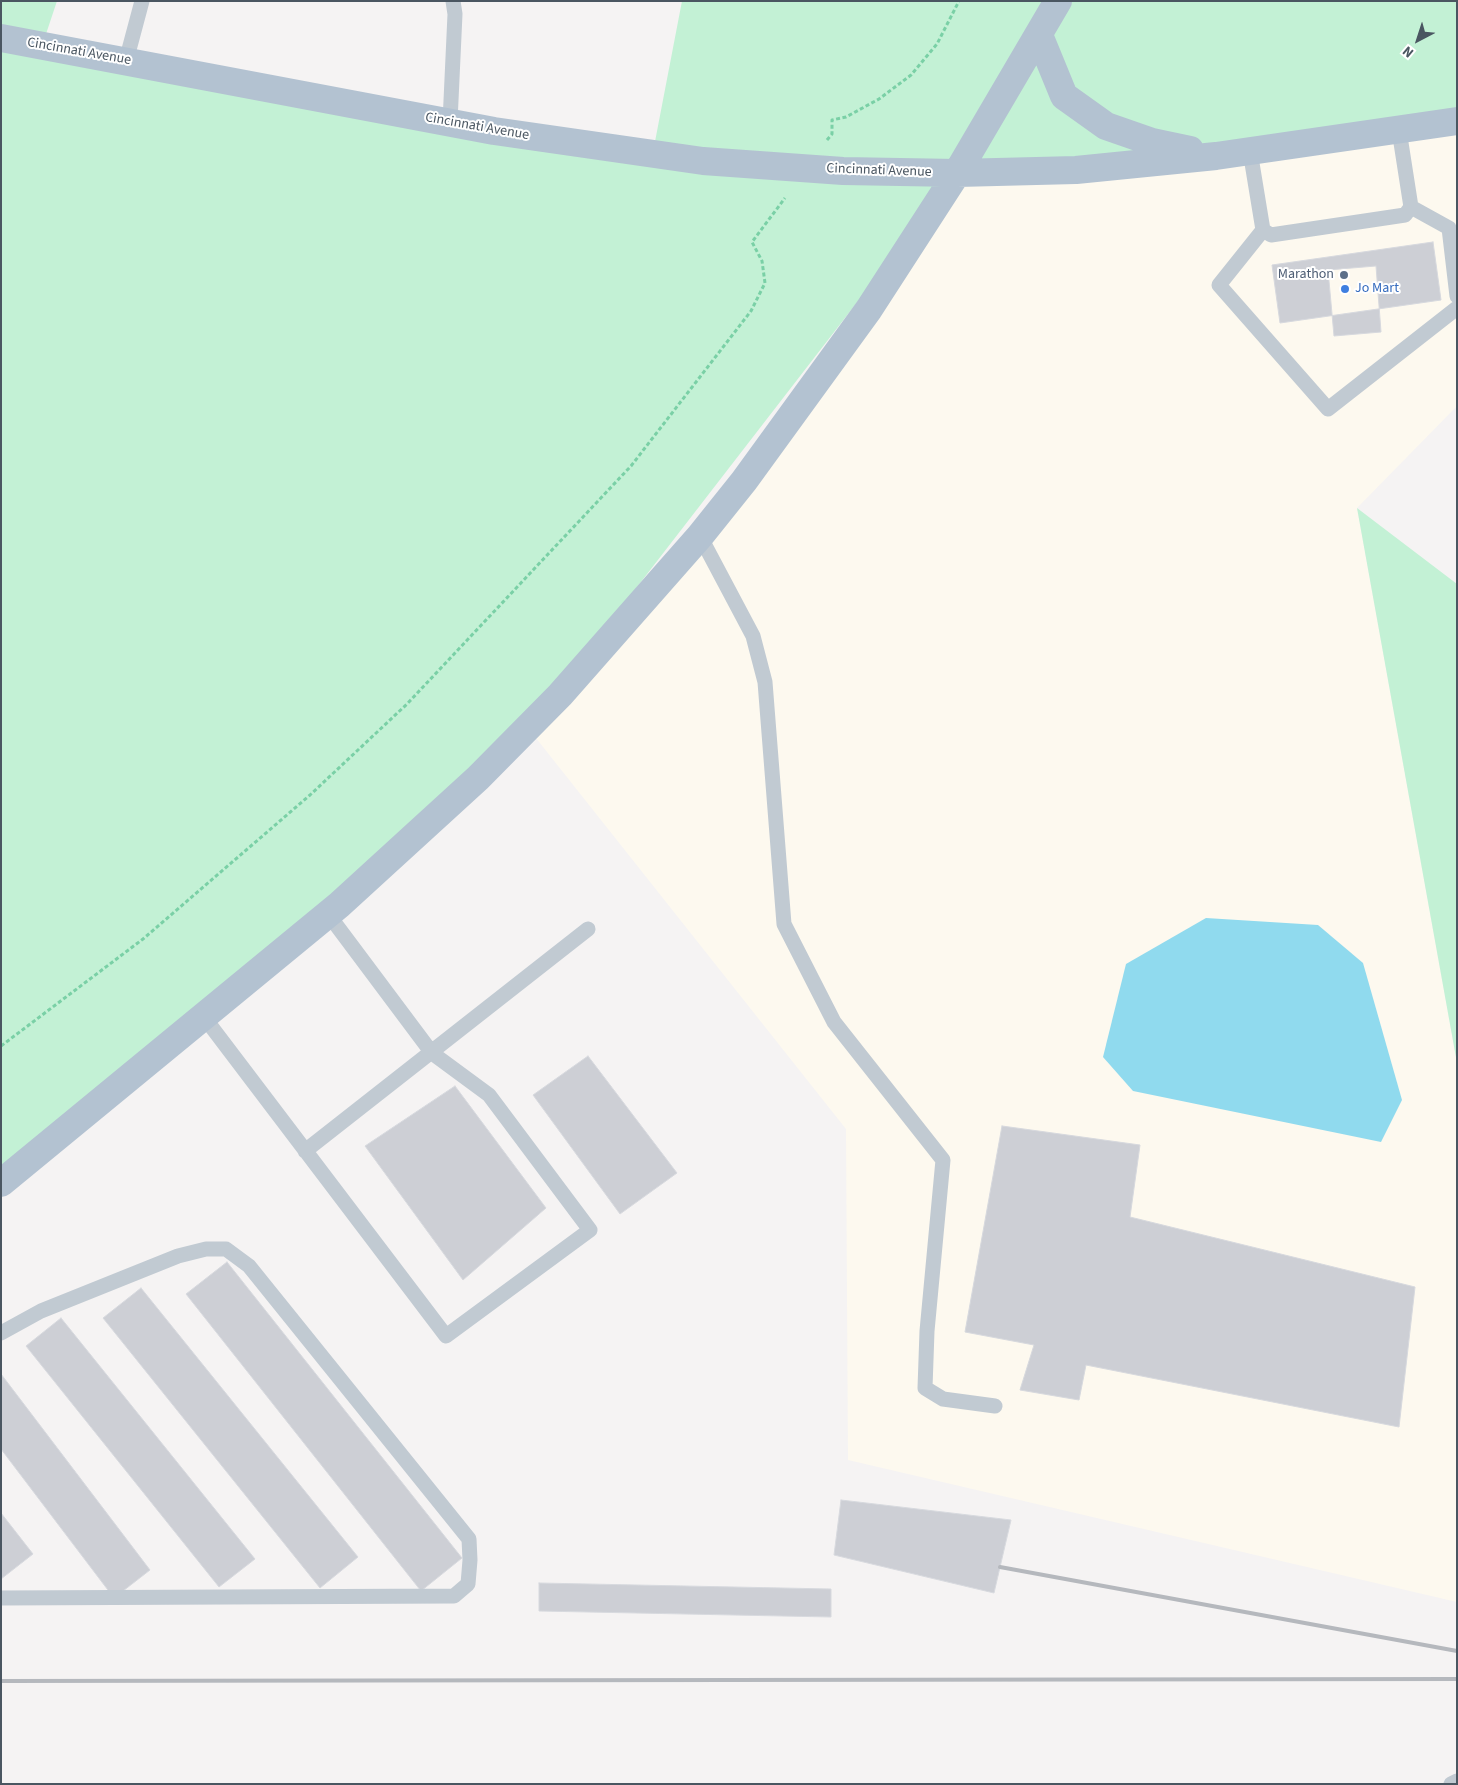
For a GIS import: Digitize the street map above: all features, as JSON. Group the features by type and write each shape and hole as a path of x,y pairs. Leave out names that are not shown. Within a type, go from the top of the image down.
{"main road":[{"path":"1,1184 328,914 502,754 560,695 700,536 744,481 869,309 958,173 1058,1"},
{"path":"1039,35 1064,96 1106,126 1152,142 1216,156"},
{"name":"Cincinnati Avenue","path":"1,38 126,60 494,131 703,161 806,168 958,173 1076,170 1216,156 1457,121"}],"lane":[{"path":"126,60 142,1"},
{"path":"450,122 455,14 453,1"},
{"path":"1263,230 1271,235 1405,215 1411,207 1399,130"},
{"path":"1250,151 1263,230 1220,285 1328,409 1457,308"},
{"path":"1411,207 1449,228 1457,296"},
{"path":"700,536 753,636 765,682 784,924 834,1022 943,1160 927,1331 925,1388 943,1399 995,1406"},
{"path":"204,1017 446,1336 590,1230 488,1094 432,1053 328,914"},
{"path":"305,1151 588,929"},
{"path":"1,1333 41,1311 178,1256 206,1249 226,1248 249,1266 469,1539 470,1560 468,1584 454,1596 1,1598"},
{"path":"1450,1784 1457,1781"}],"path":[{"path":"1,1046 143,939 310,795 407,704 631,466 751,311 765,283 762,260 752,242 832,134 832,120 846,117 879,99 911,75 937,44 959,1"}],"shaded area":[{"path":"1457,121 1457,406 1357,508 1457,1063 1457,1602 848,1460 846,1129 528,728 790,418 957,173"}],"green space":[{"path":"1,1 57,1 43,43 653,152 682,1 1457,1 1457,121 957,173 528,728 1,1183"},
{"path":"1357,508 1457,584 1457,1063"}],"water":[{"path":"1206,918 1318,925 1363,963 1402,1100 1381,1142 1133,1091 1103,1057 1126,964"}],"building":[{"path":"1433,242 1441,300 1280,323 1272,265"},
{"path":"1376,266 1381,332 1334,336 1328,270"},
{"path":"588,1056 677,1173 620,1214 533,1095"},
{"path":"455,1086 546,1208 463,1280 365,1146"},
{"path":"1002,1126 1140,1145 1130,1217 1415,1287 1399,1427 1086,1365 1079,1400 1020,1390 1034,1345 965,1332"},
{"path":"227,1262 462,1558 421,1591 186,1294"},
{"path":"141,1288 358,1557 320,1588 103,1318"},
{"path":"61,1318 255,1559 219,1587 26,1346"},
{"path":"1,1374 150,1570 114,1598 1,1449"},
{"path":"841,1500 1011,1520 994,1593 834,1555"},
{"path":"1,1513 33,1554 1,1579"},
{"path":"539,1583 831,1589 831,1617 539,1611"}],"railway":[{"path":"1000,1567 1457,1651"},
{"path":"1,1681 1457,1679"}],"place":[{"name":"Marathon","path":"1344,275"},
{"name":"Jo Mart","path":"1345,289"}]}
